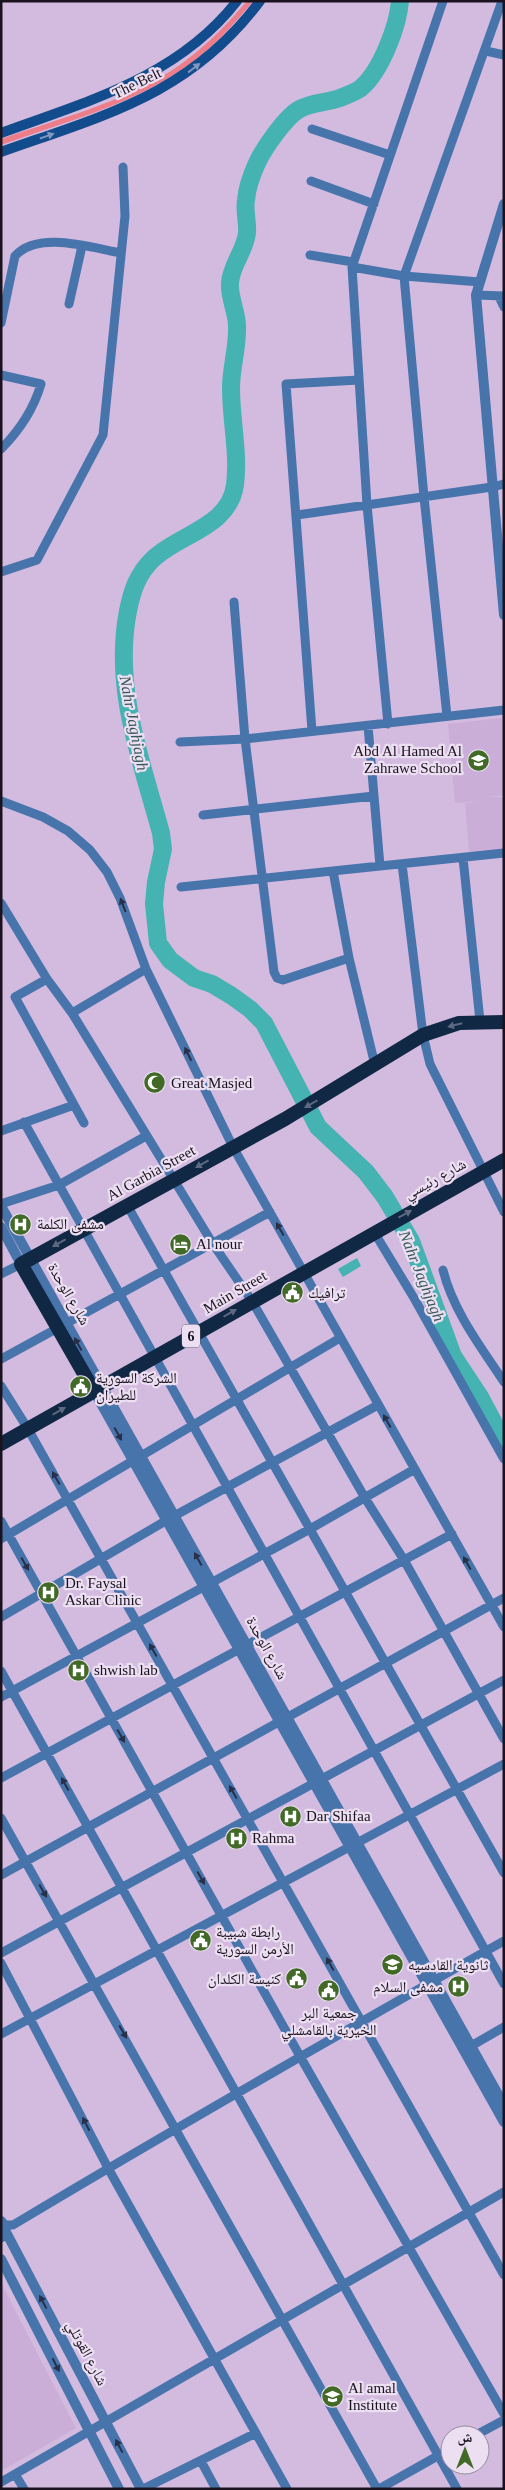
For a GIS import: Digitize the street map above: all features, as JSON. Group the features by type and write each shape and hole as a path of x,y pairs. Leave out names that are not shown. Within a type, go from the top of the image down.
{"highway":[{"name":"Al Garbia Street","path":"25,1261 234,1147 331,1092 423,1036 459,1023 480,1021 504,1022"},
{"name":"شارع رئيسي","path":"377,1230 504,1160"},
{"name":"Main Street","path":"1,1444 377,1230"},
{"name":"شارع الوحدة","path":"25,1261 98,1389"}],"main road":[{"name":"The Belt","path":"1,133 121,90 158,70 184,54 207,35 237,1"},
{"name":"The Belt","path":"1,152 112,112 166,87 190,71 225,43 260,1"}],"street":[{"path":"388,724 368,505 352,265 444,1"},
{"path":"447,716 424,497 404,276 486,51 502,1"},
{"path":"486,51 504,55"},
{"path":"312,129 390,155"},
{"path":"1,572 37,560 103,435 125,216 123,168"},
{"path":"311,181 374,204"},
{"path":"504,204 476,294 504,615"},
{"path":"1,323 15,256 19,252 43,242 66,242 121,253"},
{"path":"69,304 82,246"},
{"path":"310,255 404,276 480,282"},
{"path":"476,294 501,297 504,307"},
{"path":"1,375 41,384 36,400 12,438 1,449"},
{"path":"312,731 286,384 359,380"},
{"path":"297,515 504,484"},
{"path":"234,602 245,739 274,972 277,978 283,980 349,958"},
{"path":"180,742 245,739 504,710"},
{"path":"368,726 380,866"},
{"path":"203,815 374,796"},
{"path":"1,801 56,824 80,840 99,861 114,885 146,970 234,1147 504,1627"},
{"path":"181,887 504,853"},
{"path":"463,858 480,1021"},
{"path":"402,864 423,1036 434,1074 482,1172 504,1212"},
{"path":"333,871 349,958 375,1066"},
{"path":"1,903 47,979 72,1013 213,1244 252,1301 365,1498 404,1560 504,1739"},
{"path":"72,1013 146,970"},
{"path":"47,979 15,997 84,1123"},
{"path":"1,1131 74,1105"},
{"path":"24,1122 504,1984"},
{"path":"1,1205 59,1185 146,1136"},
{"name":"شارع الوحدة","path":"1,1205 25,1261"},
{"path":"127,1205 504,1873"},
{"path":"1,1359 270,1212"},
{"name":"شارع الوحدة","path":"1,1227 25,1261"},
{"path":"377,1230 504,1459"},
{"name":"Al Garbia Street","path":"1,1274 25,1261"},
{"path":"443,1270 447,1285 467,1323 504,1382"},
{"path":"5,1536 340,1338"},
{"path":"1,1386 68,1499 504,2275"},
{"name":"شارع الوحدة","path":"98,1389 430,1983 504,2122"},
{"path":"1,1617 170,1518 378,1405"},
{"path":"1,1697 415,1470"},
{"path":"1,1522 5,1536 42,1594 301,2058 504,2414"},
{"path":"1,1778 452,1534"},
{"path":"1,1875 504,1598"},
{"path":"1,1671 457,2489"},
{"path":"1,1953 504,1680"},
{"path":"1,2034 504,1764"},
{"path":"1,1818 378,2489 439,2456"},
{"path":"3,2229 176,2127 238,2094 504,1941"},
{"path":"1,1962 32,2018 108,2168 287,2489"},
{"name":"شارع الوحدة","path":"430,1983 471,2046 504,2105"},
{"path":"471,2046 504,2027"},
{"path":"1,2482 504,2192"},
{"name":"شارع القوتلي","path":"3,2229 142,2489"},
{"path":"1,2259 119,2489"},
{"path":"490,2428 504,2420"},
{"path":"142,2489 256,2433"},
{"path":"201,2461 216,2489"},
{"path":"15,2474 24,2489"}],"shaded area":[{"path":"247,1 253,1 211,47 192,63 161,83 94,113 1,145 1,139 90,109 155,81 204,46"},
{"name":"Abd Al Hamed Al Zahrawe School","path":"501,718 504,721 504,795 489,797 504,797 504,849 469,852 465,803 481,801 455,803 448,724"},
{"path":"357,1258 361,1266 343,1277 338,1269"},
{"path":"1,2283 76,2428 1,2471"}],"waterway":[{"name":"Nahr Jaghjagh","path":"400,1 396,23 387,48 382,60 368,80 361,88 335,100 308,105 298,110 281,126 260,157 253,172 247,190 246,240 233,270 230,283 237,326 231,388 236,461 235,485 231,500 213,521 163,551 142,571 133,590 128,611 124,640 124,668 131,723 161,833 163,849 156,882 154,904 158,943 170,960 194,978 212,984 232,996 250,1009 264,1023 318,1127 366,1172 385,1197 411,1241 453,1356 480,1397 504,1442"}],"place":[{"name":"Abd Al Hamed Al Zahrawe School","path":"478,760"},
{"name":"Great Masjed","path":"155,1083"},
{"name":"مشفى الكلمة","path":"21,1224"},
{"name":"Al nour","path":"180,1244"},
{"name":"ترافيك","path":"292,1293"},
{"name":"الشركة السورية للطيران","path":"80,1387"},
{"name":"Dr. Faysal Askar Clinic","path":"49,1592"},
{"name":"shwish lab","path":"78,1670"},
{"name":"Dar Shifaa","path":"290,1816"},
{"name":"Rahma","path":"236,1838"},
{"name":"رابطة شبيبة اﻷرمن السورية","path":"200,1941"},
{"name":"ثانوية القادسيه","path":"392,1965"},
{"name":"كنيسة الكلدان","path":"297,1979"},
{"name":"مشفى السلام","path":"459,1987"},
{"name":"جمعية البر الخيرية بالقامشلي","path":"329,1990"},
{"name":"Al amal Institute","path":"332,2397"}]}
